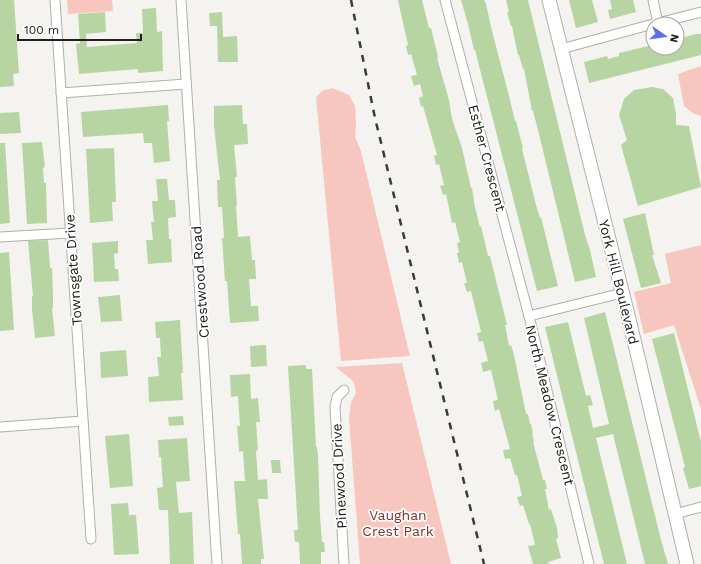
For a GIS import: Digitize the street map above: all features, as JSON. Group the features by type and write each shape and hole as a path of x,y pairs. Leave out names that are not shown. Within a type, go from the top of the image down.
{"street":[{"name":"Townsgate Drive","path":"55,0 91,539"},
{"name":"Crestwood Road","path":"181,0 217,564"},
{"name":"Esther Crescent","path":"445,0 529,316"},
{"name":"York Hill Boulevard","path":"549,0 622,293 686,564"},
{"path":"653,0 654,16"},
{"path":"685,16 701,12"},
{"path":"561,48 645,27"},
{"path":"61,93 186,84"},
{"path":"0,237 70,233"},
{"name":"North Meadow Crescent","path":"589,564 529,316 622,293"},
{"name":"Pinewood Drive","path":"344,390 337,397 336,407 344,564"},
{"path":"0,427 83,421"},
{"path":"675,514 701,507"}],"green space":[{"path":"67,0 112,0 113,11 68,14"},
{"path":"701,66 701,116 693,113 684,106 678,74"},
{"path":"332,88 349,95 355,106 355,137 361,151 410,356 341,361 316,97 322,91"},
{"path":"701,245 701,409 674,325 644,334 634,292 671,283 665,254"},
{"name":"Vaughan Crest Park","path":"402,363 451,564 360,564 349,418 351,402 356,393 354,382 336,367"}],"building":[{"path":"0,0 14,0 19,73 13,74 14,86 0,87"},
{"path":"398,0 422,0 429,28 431,28 437,58 449,100 452,119 462,148 480,227 481,226 488,256 490,256 507,325 505,325 509,346 511,345 514,355 526,414 528,414 533,433 533,442 543,480 545,480 549,510 551,509 557,528 558,538 556,539 561,558 548,562 549,564 533,564 528,546 535,545 530,524 523,505 520,506 517,497 522,496 517,475 515,475 510,458 505,459 503,450 510,449 499,409 495,411 493,401 498,400 491,370 483,372 481,363 488,361 483,341 479,342 477,333 481,332 471,291 467,292 464,283 467,283 462,262 459,263 457,243 460,242 455,222 452,223 446,194 443,195 440,186 444,185 439,164 436,165 434,156 437,155 423,106 421,107 419,98 423,96 420,84 414,86 411,76 417,75 411,54 408,55 406,46 408,45"},
{"path":"461,0 484,0 486,4 536,205 540,218 541,217 558,286 537,291"},
{"path":"506,0 528,0 596,277 575,282 532,111 524,69 518,55 512,26 507,12 509,12"},
{"path":"569,0 592,0 598,22 576,28"},
{"path":"610,0 633,0 636,12 610,19 608,10 612,9"},
{"path":"156,8 157,32 162,31 163,71 138,73 138,69 79,74 76,44 80,43 78,14 105,12 106,32 86,34 87,47 137,43 136,33 143,33 142,9"},
{"path":"222,12 223,37 237,36 238,62 218,62 217,26 210,26 209,13"},
{"path":"701,34 701,55 589,83 584,62 607,56 608,59 619,56 619,53 645,47 645,56 685,56 685,37"},
{"path":"652,87 663,89 673,98 676,114 676,125 689,126 701,187 638,206 621,145 627,140 619,115 624,99 634,90"},
{"path":"168,105 169,121 167,121 170,161 154,163 152,143 144,143 143,133 83,137 81,112"},
{"path":"242,105 243,124 247,124 248,144 234,145 237,177 235,177 238,237 250,236 252,260 255,260 256,279 249,279 251,306 258,306 259,321 230,323 222,238 224,238 222,207 218,207 217,180 220,180 214,126 214,106"},
{"path":"19,112 21,133 0,134 0,113"},
{"path":"42,142 45,167 43,168 44,183 46,183 47,223 27,224 22,143"},
{"path":"0,143 5,143 10,223 0,224"},
{"path":"114,148 116,202 112,202 113,221 90,223 86,149"},
{"path":"156,179 167,179 169,200 175,200 176,217 168,218 172,262 148,264 146,240 153,240 151,222 154,222 152,201 158,201"},
{"path":"645,213 654,255 652,255 661,283 641,288 623,219"},
{"path":"48,240 50,268 52,268 52,308 55,336 35,338 28,241"},
{"path":"118,241 118,253 114,254 115,269 118,269 119,281 94,282 92,243"},
{"path":"9,252 14,330 0,331 0,253"},
{"path":"120,295 122,321 101,322 98,297"},
{"path":"605,312 668,564 645,564 613,434 596,438 627,564 604,564 574,444 545,327 568,322 586,396 590,395 593,405 588,406 593,428 609,424 584,318"},
{"path":"180,320 183,400 149,402 148,377 159,376 157,357 161,357 160,338 156,338 155,322"},
{"path":"674,333 701,442 701,486 689,489 683,468 685,467 652,339"},
{"path":"266,345 267,366 251,367 250,346"},
{"path":"126,350 128,376 101,378 100,352"},
{"path":"306,365 306,369 312,369 316,447 318,455 320,516 322,542 324,542 325,552 321,552 321,564 300,564 299,542 295,542 294,530 298,530 288,366"},
{"path":"250,374 251,399 258,398 260,422 256,422 258,480 267,479 268,499 258,499 264,559 261,559 261,564 242,564 234,481 245,481 243,451 239,452 237,426 240,426 238,396 231,397 230,375"},
{"path":"183,416 184,425 169,426 168,417"},
{"path":"129,434 133,486 110,488 105,436"},
{"path":"187,438 190,481 176,482 179,513 192,512 194,564 170,564 168,510 159,510 157,488 163,487 158,440"},
{"path":"271,460 280,460 281,473 272,473"},
{"path":"128,503 129,515 136,515 139,554 114,555 111,504"}],"railway":[{"path":"351,0 375,118 484,564"}]}
